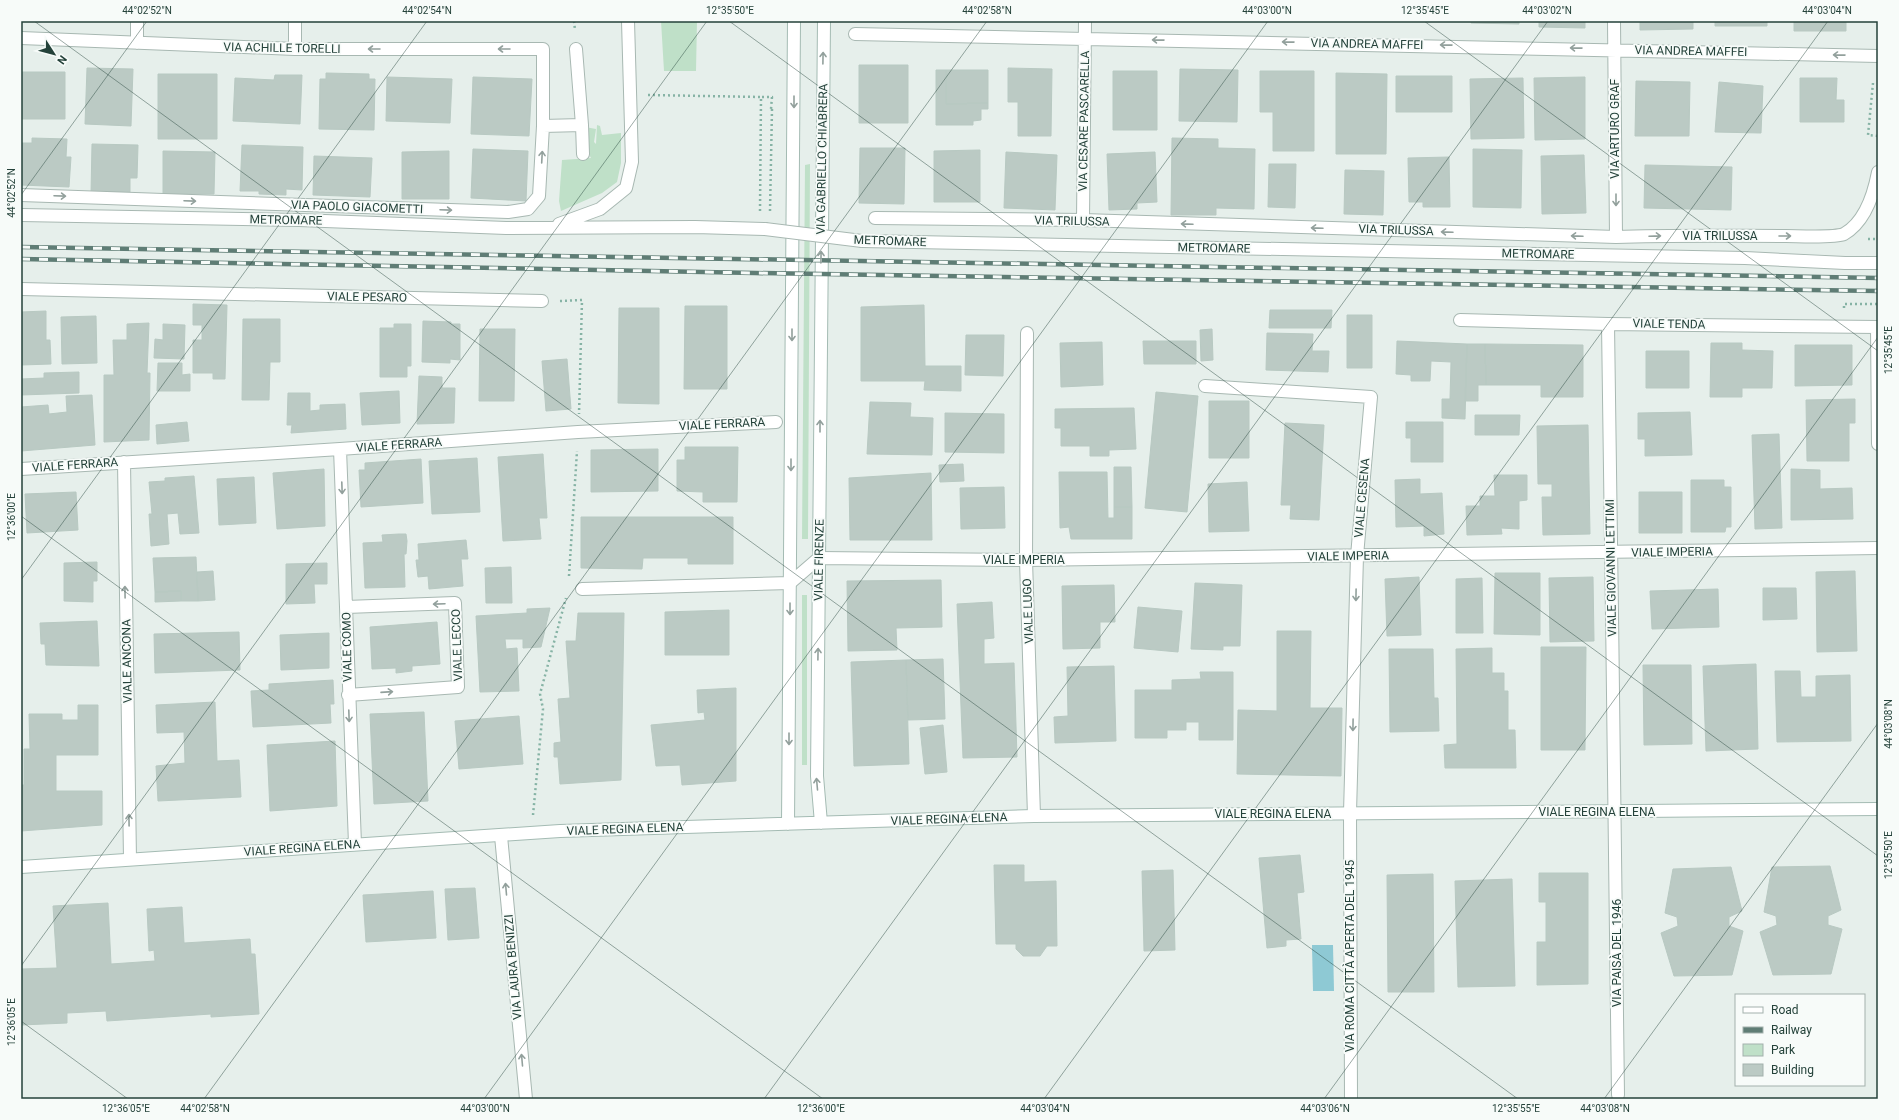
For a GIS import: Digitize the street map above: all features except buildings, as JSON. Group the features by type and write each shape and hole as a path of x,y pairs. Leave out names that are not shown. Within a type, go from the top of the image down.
{"street":[{"path":"137,21 137,43"},
{"path":"295,21 295,49"},
{"name":"METROMARE","path":"551,227 600,209 626,188 632,162 628,21"},
{"path":"788,824 794,21"},
{"name":"VIA GABRIELLO CHIABRERA","path":"821,296 824,21"},
{"name":"VIA CESARE PASCARELLA","path":"1083,220 1085,21"},
{"name":"VIA ARTURO GRAF","path":"1614,21 1616,237"},
{"name":"VIA ANDREA MAFFEI","path":"855,34 1615,49 1878,56"},
{"name":"VIA ACHILLE TORELLI","path":"21,38 295,49 544,49"},
{"name":"VIA PAOLO GIACOMETTI","path":"21,195 508,212 528,208 539,196 543,126 544,49"},
{"path":"576,49 583,154"},
{"path":"543,126 582,125"},
{"name":"VIA TRILUSSA","path":"875,218 1083,220 1616,237 1672,235 1818,236 1843,234 1858,220 1874,190 1878,172"},
{"name":"METROMARE","path":"21,215 299,220 506,228 695,227 765,229 862,241 1737,258 1878,263"},
{"name":"VIALE PESARO","path":"21,289 542,301"},
{"name":"VIALE FIRENZE","path":"820,823 816,776 821,296"},
{"name":"VIALE TENDA","path":"1460,320 1608,324 1877,327"},
{"name":"VIALE GIOVANNI LETTIMI","path":"1608,324 1610,553 1616,812"},
{"path":"1877,327 1878,444"},
{"name":"VIALE LUGO","path":"1027,333 1026,560 1034,816"},
{"name":"VIALE CESENA","path":"1205,386 1371,397 1357,556 1350,813"},
{"name":"VIALE FERRARA","path":"21,469 578,432 776,422"},
{"name":"VIALE COMO","path":"340,449 348,695 355,844"},
{"name":"VIALE ANCONA","path":"124,462 130,859"},
{"name":"VIALE IMPERIA","path":"819,558 1026,560 1610,553 1878,548"},
{"path":"582,589 790,584 819,558"},
{"name":"VIALE LECCO","path":"346,607 456,603 458,687 348,695"},
{"name":"VIALE REGINA ELENA","path":"21,867 567,831 1034,816 1878,809"},
{"name":"VIA PAISÀ DEL 1946","path":"1616,812 1618,1095"},
{"name":"VIA ROMA CITTÀ APERTA DEL 1945","path":"1350,813 1351,1099"},
{"name":"VIA LAURA BENIZZI","path":"501,836 526,1099"}],"path":[{"path":"1873,83 1868,135 1878,136"},
{"path":"630,94 772,97 771,109"},
{"path":"760,214 762,97"},
{"path":"770,214 771,120"},
{"path":"542,301 582,300 578,432 569,582"},
{"path":"1844,304 1878,304"},
{"path":"531,834 544,709 540,694 566,597"}],"green space":[{"path":"661,21 697,21 696,71 664,71"},
{"path":"597,125 600,126 602,135 621,133 621,163 617,182 602,193 561,211 559,201 562,160 591,158 584,145 585,127 596,129 594,142 596,144"},
{"path":"810,164 808,539 802,539 805,165"},
{"path":"802,595 807,595 807,765 802,765"}],"water":[{"path":"1312,945 1333,945 1334,991 1313,991"}],"railway":[{"path":"21,247 1878,278"},
{"path":"21,259 755,273 1878,291"}]}
